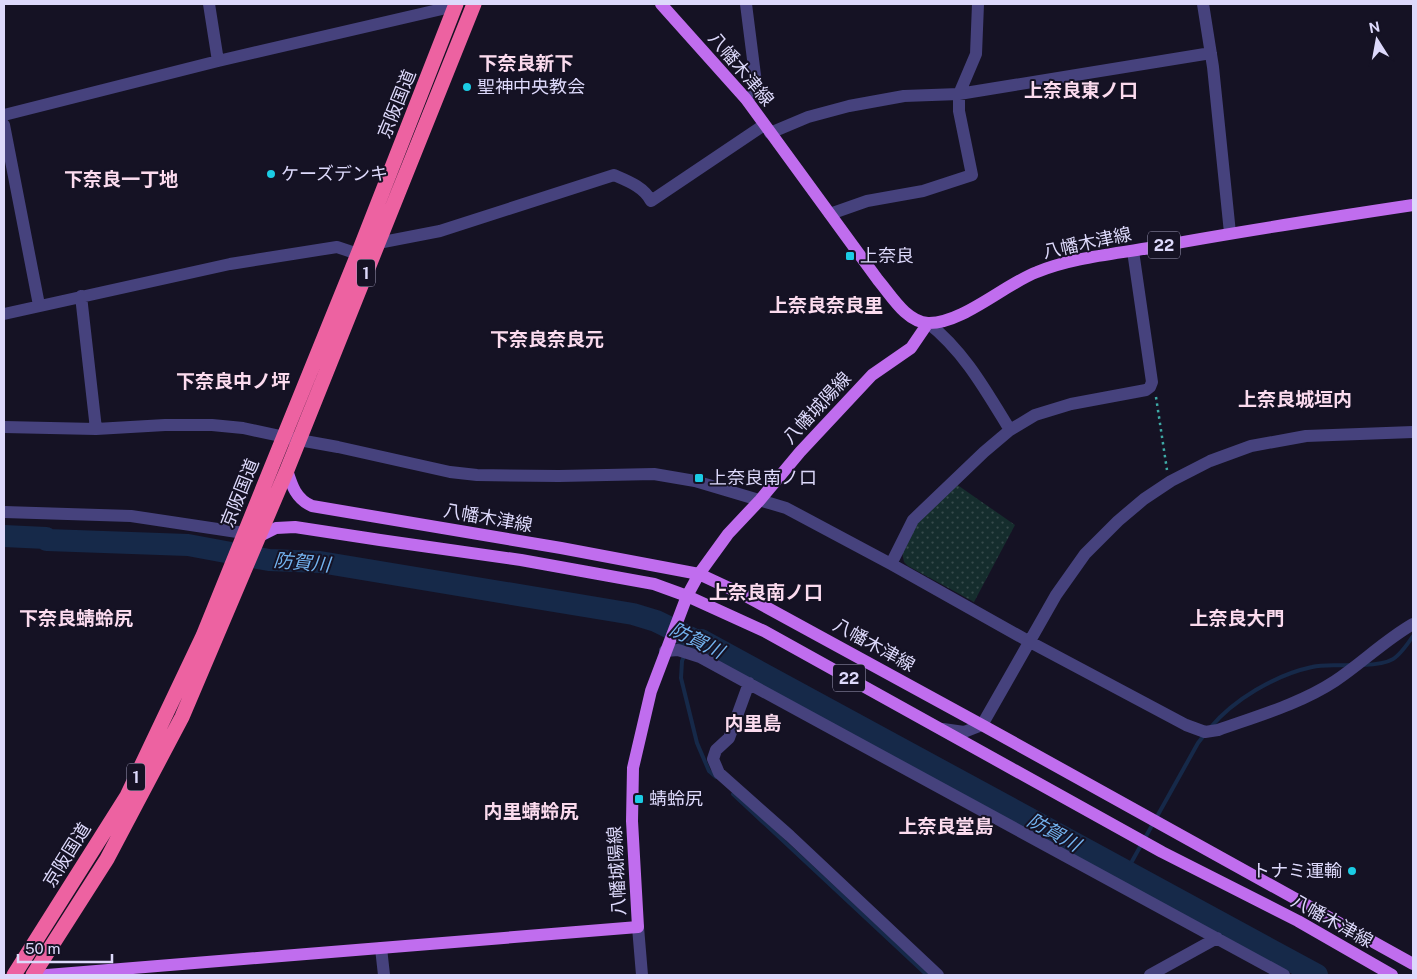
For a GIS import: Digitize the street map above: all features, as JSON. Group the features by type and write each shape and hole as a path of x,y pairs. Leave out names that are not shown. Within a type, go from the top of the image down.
{"highway":[{"name":"京阪国道","path":"33,975 107,859 182,717 250,537 291,439 378,244 474,4"},
{"name":"京阪国道","path":"250,537 287,470 291,439 358,254 456,5"},
{"name":"京阪国道","path":"14,975 127,796 203,636 239,567"}],"main road":[{"name":"八幡木津線","path":"661,4 746,99 878,280 900,306 915,320 928,323 960,315 1036,272 1069,262 1230,233 1413,205"},
{"name":"八幡城陽線","path":"47,975 122,968 173,970 381,948 638,927 632,820 633,768 651,691 687,596 699,574 728,534 760,500 800,452 872,375 911,348 928,323"},
{"name":"八幡木津線","path":"287,470 295,493 305,503 312,506 561,548 699,574 744,595 1413,964"},
{"name":"八幡木津線","path":"250,537 276,528 295,527 546,564 654,584 687,596 764,631 1162,852 1298,921 1392,975"}],"street":[{"path":"209,4 218,60"},
{"path":"746,4 756,91 746,99"},
{"path":"830,214 867,201 923,191 972,176 959,111 959,94 976,54 978,4"},
{"path":"1203,4 1211,54 1230,233"},
{"path":"4,115 218,60 456,5"},
{"path":"378,244 440,231 614,176 632,182 649,196 651,201 767,129 848,106 904,96 959,94 1211,54"},
{"path":"4,125 39,305"},
{"path":"4,314 230,264 337,247 358,254"},
{"path":"892,564 914,520 984,452 1010,430 1035,415 1071,404 1146,390 1150,387 1152,382 1133,250"},
{"path":"81,296 96,429"},
{"path":"928,323 945,336 974,372 1010,430"},
{"path":"4,427 96,429 164,425 212,425 242,428 477,476 654,474 695,481 786,508 892,564 1030,642 1186,725 1205,732 1218,730 1299,701 1336,681 1400,631 1413,624"},
{"path":"939,728 964,732 982,725 1056,595 1085,554 1118,521 1144,499 1171,481 1210,461 1250,446 1306,436 1413,432"},
{"path":"4,512 132,516 250,537"},
{"path":"665,650 678,650 700,656 1284,975"},
{"path":"749,683 729,738 716,750 712,759 719,773 790,836 938,975"},
{"path":"638,927 642,975"},
{"path":"1150,975 1217,938"},
{"path":"381,948 384,975"}],"path":[{"path":"1150,387 1155,394 1168,476 1171,481"}],"green space":[{"path":"956,484 1015,525 974,602 908,566 904,562 902,552 917,521"}],"waterway":[{"name":"防賀川","path":"4,536 46,538 47,540 188,545 269,560 320,562 633,614 656,621 697,641 701,640 1317,975"},
{"path":"1363,665 1387,662 1393,659 1403,651 1413,636"},
{"path":"692,637 682,661 681,678 697,743 709,771 716,777"},
{"path":"1210,728 1230,708 1270,682 1317,666 1351,665"},
{"path":"1126,872 1198,743 1205,734"},
{"path":"733,794 927,975"}],"place":[{"name":"聖神中央教会","path":"467,87"},
{"name":"ケーズデンキ","path":"271,174"},
{"name":"上奈良","path":"850,256"},
{"name":"上奈良南ノ口","path":"699,478"},
{"name":"蜻蛉尻","path":"639,799"},
{"name":"トナミ運輸","path":"1352,871"}],"district":[{"name":"下奈良新下","path":"526,63"},
{"name":"上奈良東ノ口","path":"1081,90"},
{"name":"下奈良一丁地","path":"121,179"},
{"name":"上奈良奈良里","path":"826,305"},
{"name":"下奈良奈良元","path":"547,339"},
{"name":"下奈良中ノ坪","path":"233,381"},
{"name":"上奈良城垣内","path":"1295,399"},
{"name":"上奈良南ノ口","path":"766,592"},
{"name":"下奈良蜻蛉尻","path":"76,618"},
{"name":"上奈良大門","path":"1237,618"},
{"name":"内里島","path":"753,723"},
{"name":"内里蜻蛉尻","path":"531,811"},
{"name":"上奈良堂島","path":"946,826"}]}
